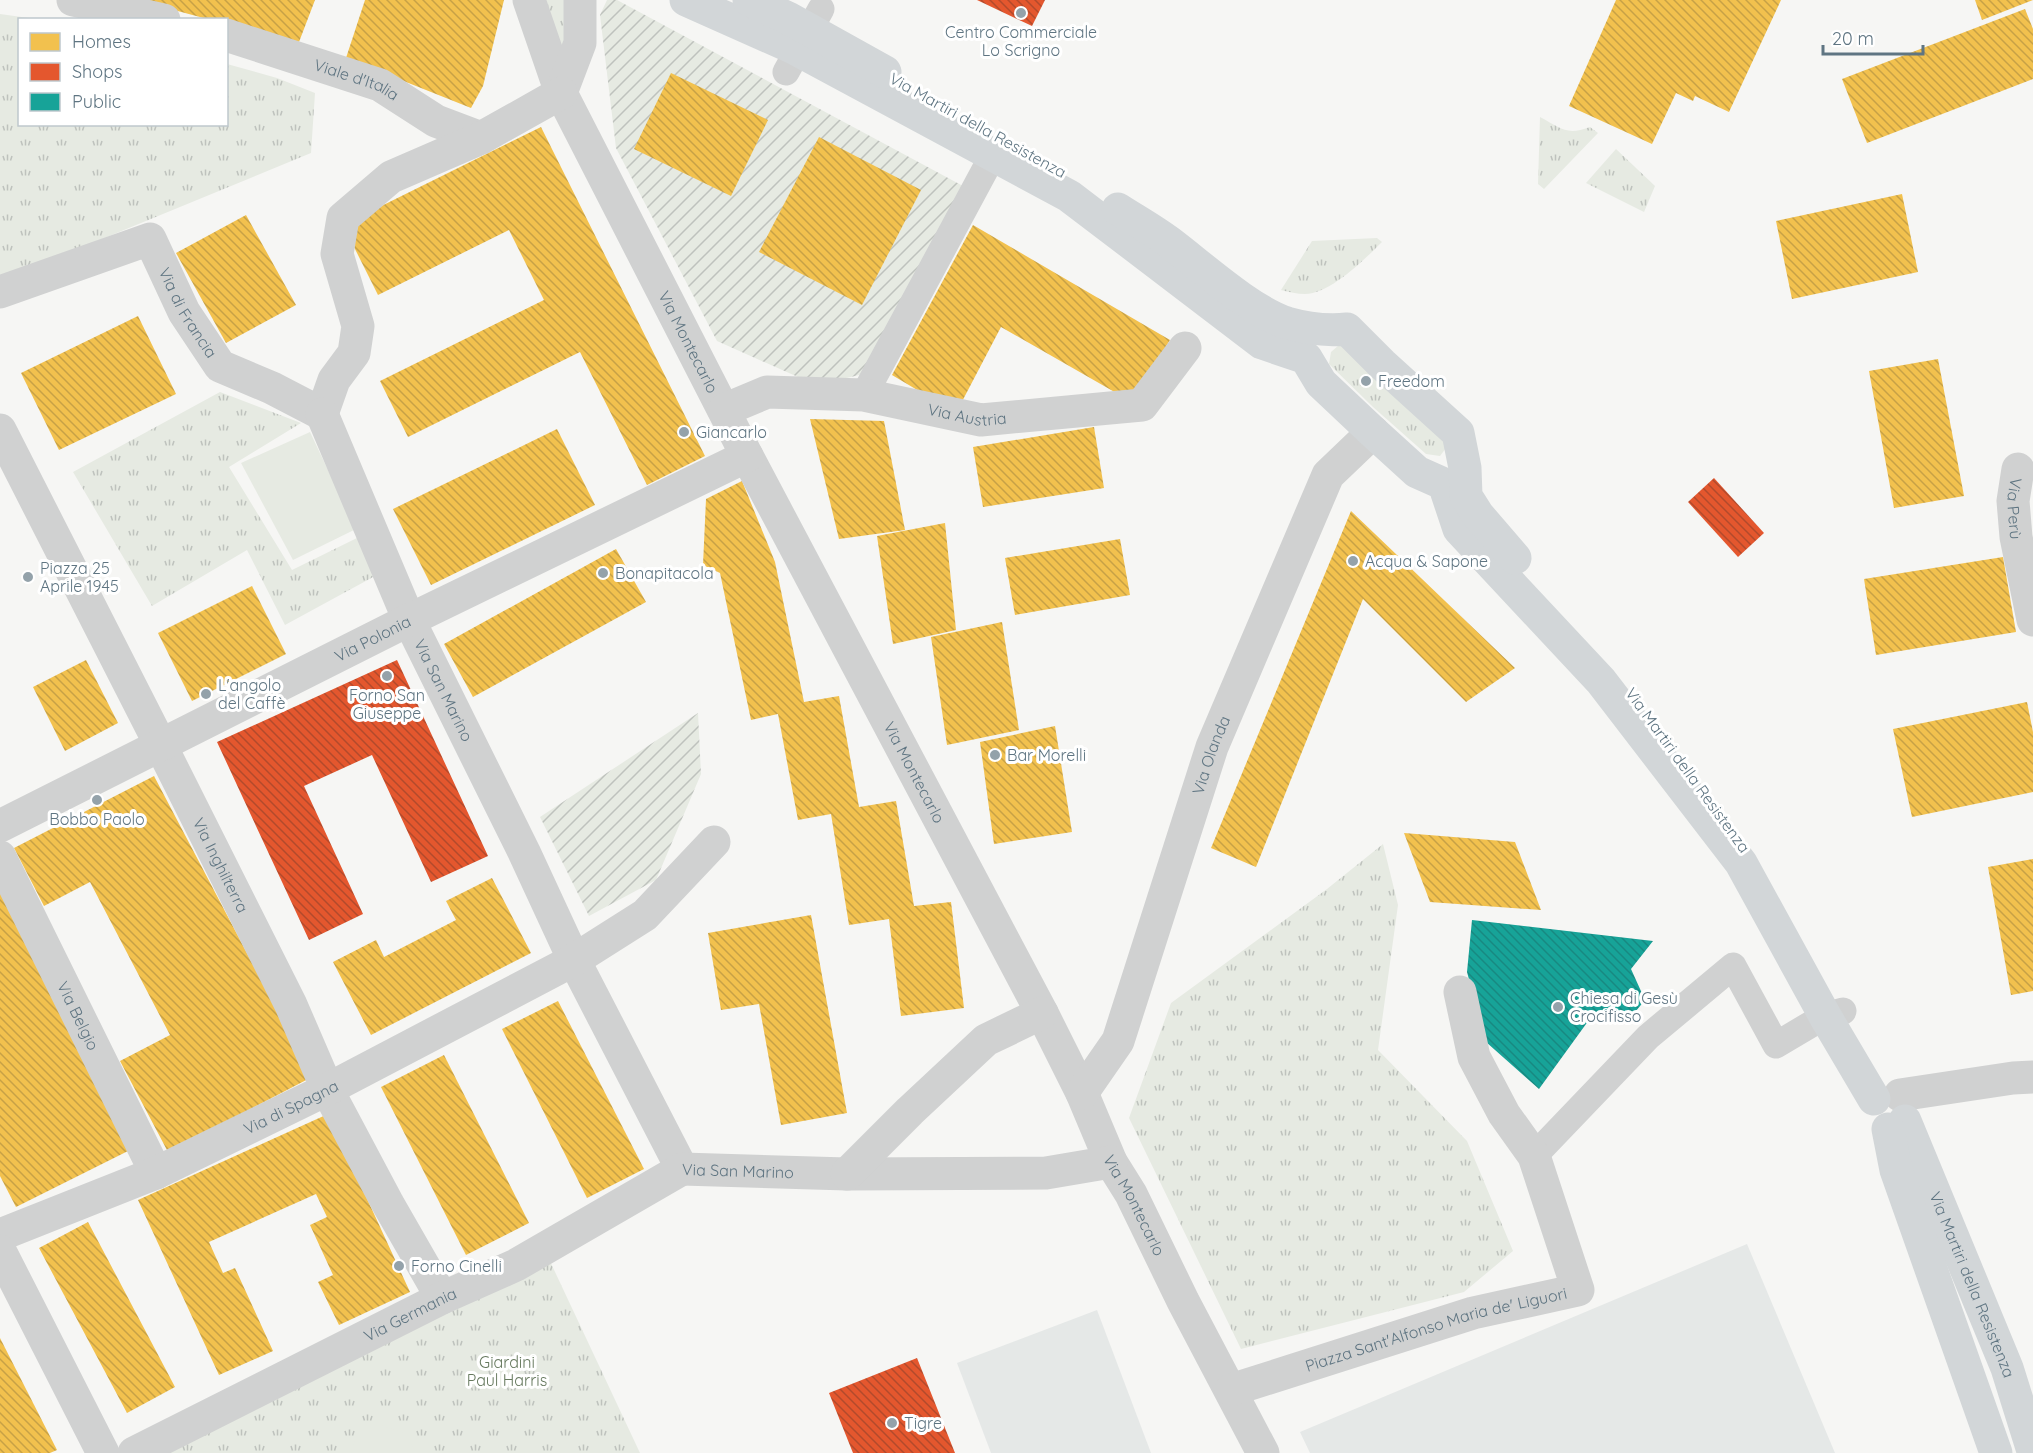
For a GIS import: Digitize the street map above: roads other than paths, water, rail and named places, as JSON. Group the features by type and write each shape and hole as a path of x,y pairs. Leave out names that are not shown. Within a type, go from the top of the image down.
{"main road":[{"name":"Via Martiri della Resistenza","path":"686,0 804,40 1041,157 1166,240 1261,310 1286,323 1324,331 1347,328 1382,364 1458,433 1455,476 1459,529 1601,681 1741,863 1892,1107 2007,1368 2033,1451"},
{"name":"Via Martiri della Resistenza","path":"749,0 804,40 993,155 1069,196 1262,343 1306,358"},
{"path":"1324,331 1306,358 1321,383 1417,472 1455,476"},
{"name":"Via Martiri della Resistenza","path":"1892,1107 1896,1170 1996,1453"}],"street":[{"path":"73,0 155,18"},
{"name":"Via Montecarlo","path":"529,0 561,93 747,456 1042,1013 1082,1093 1111,1162 1131,1194 1183,1301 1263,1453"},
{"path":"322,414 334,380 354,353 358,326 337,254 343,218 391,177 481,138 561,93 580,43 580,0"},
{"name":"Viale d'Italia","path":"228,36 380,85 436,121 481,138"},
{"name":"Via Martiri della Resistenza","path":"864,395 993,155"},
{"name":"Via di Francia","path":"0,291 150,239 184,312 220,366 272,388 322,414"},
{"name":"Via Austria","path":"724,410 768,392 864,395 981,420 1142,405 1185,348"},
{"name":"Via San Marino","path":"322,414 409,620 524,852 574,960 681,1169 847,1174 1046,1173 1111,1162"},
{"name":"Via Inghilterra","path":"0,430 291,1005 328,1089 388,1204 442,1298"},
{"name":"Via Olanda","path":"1082,1093 1118,1041 1212,747 1324,483 1328,475 1373,432"},
{"name":"Via Polonia","path":"0,826 409,620 747,456"},
{"name":"Via Perù","path":"2028,468 2013,501 2016,537 2033,620"},
{"path":"574,960 645,915 714,842"},
{"name":"Via Belgio","path":"0,857 156,1173"},
{"name":"Via di Spagna","path":"0,1235 156,1173 328,1089 574,960"},
{"path":"1534,1156 1648,1037 1732,966 1776,1045 1834,1014"},
{"name":"Piazza Sant'Alfonso Maria de' Liguori","path":"1231,1390 1473,1313 1578,1290 1534,1156 1504,1114 1474,1057 1460,992"},
{"path":"847,1174 986,1040 1042,1013"},
{"path":"1892,1107 1950,1088 2033,1077"},
{"name":"Via Germania","path":"134,1453 442,1298 516,1265 681,1169"},
{"path":"0,1251 103,1453"}],"place":[{"name":"Centro Commerciale Lo Scrigno","path":"1021,13"},
{"name":"Freedom","path":"1366,381"},
{"name":"Giancarlo","path":"684,432"},
{"name":"Acqua & Sapone","path":"1353,561"},
{"name":"Bonapitacola","path":"603,573"},
{"name":"Piazza 25 Aprile 1945","path":"28,577"},
{"name":"Forno San Giuseppe","path":"387,676"},
{"name":"L'angolo del Caffè","path":"206,694"},
{"name":"Bar Morelli","path":"995,755"},
{"name":"Bobbo Paolo","path":"97,800"},
{"name":"Chiesa di Gesù Crocifisso","path":"1558,1007"},
{"name":"Forno Cinelli","path":"399,1266"},
{"name":"Tigre","path":"892,1423"}],"park label":[{"name":"Giardini Paul Harris","path":"507,1371"}]}
